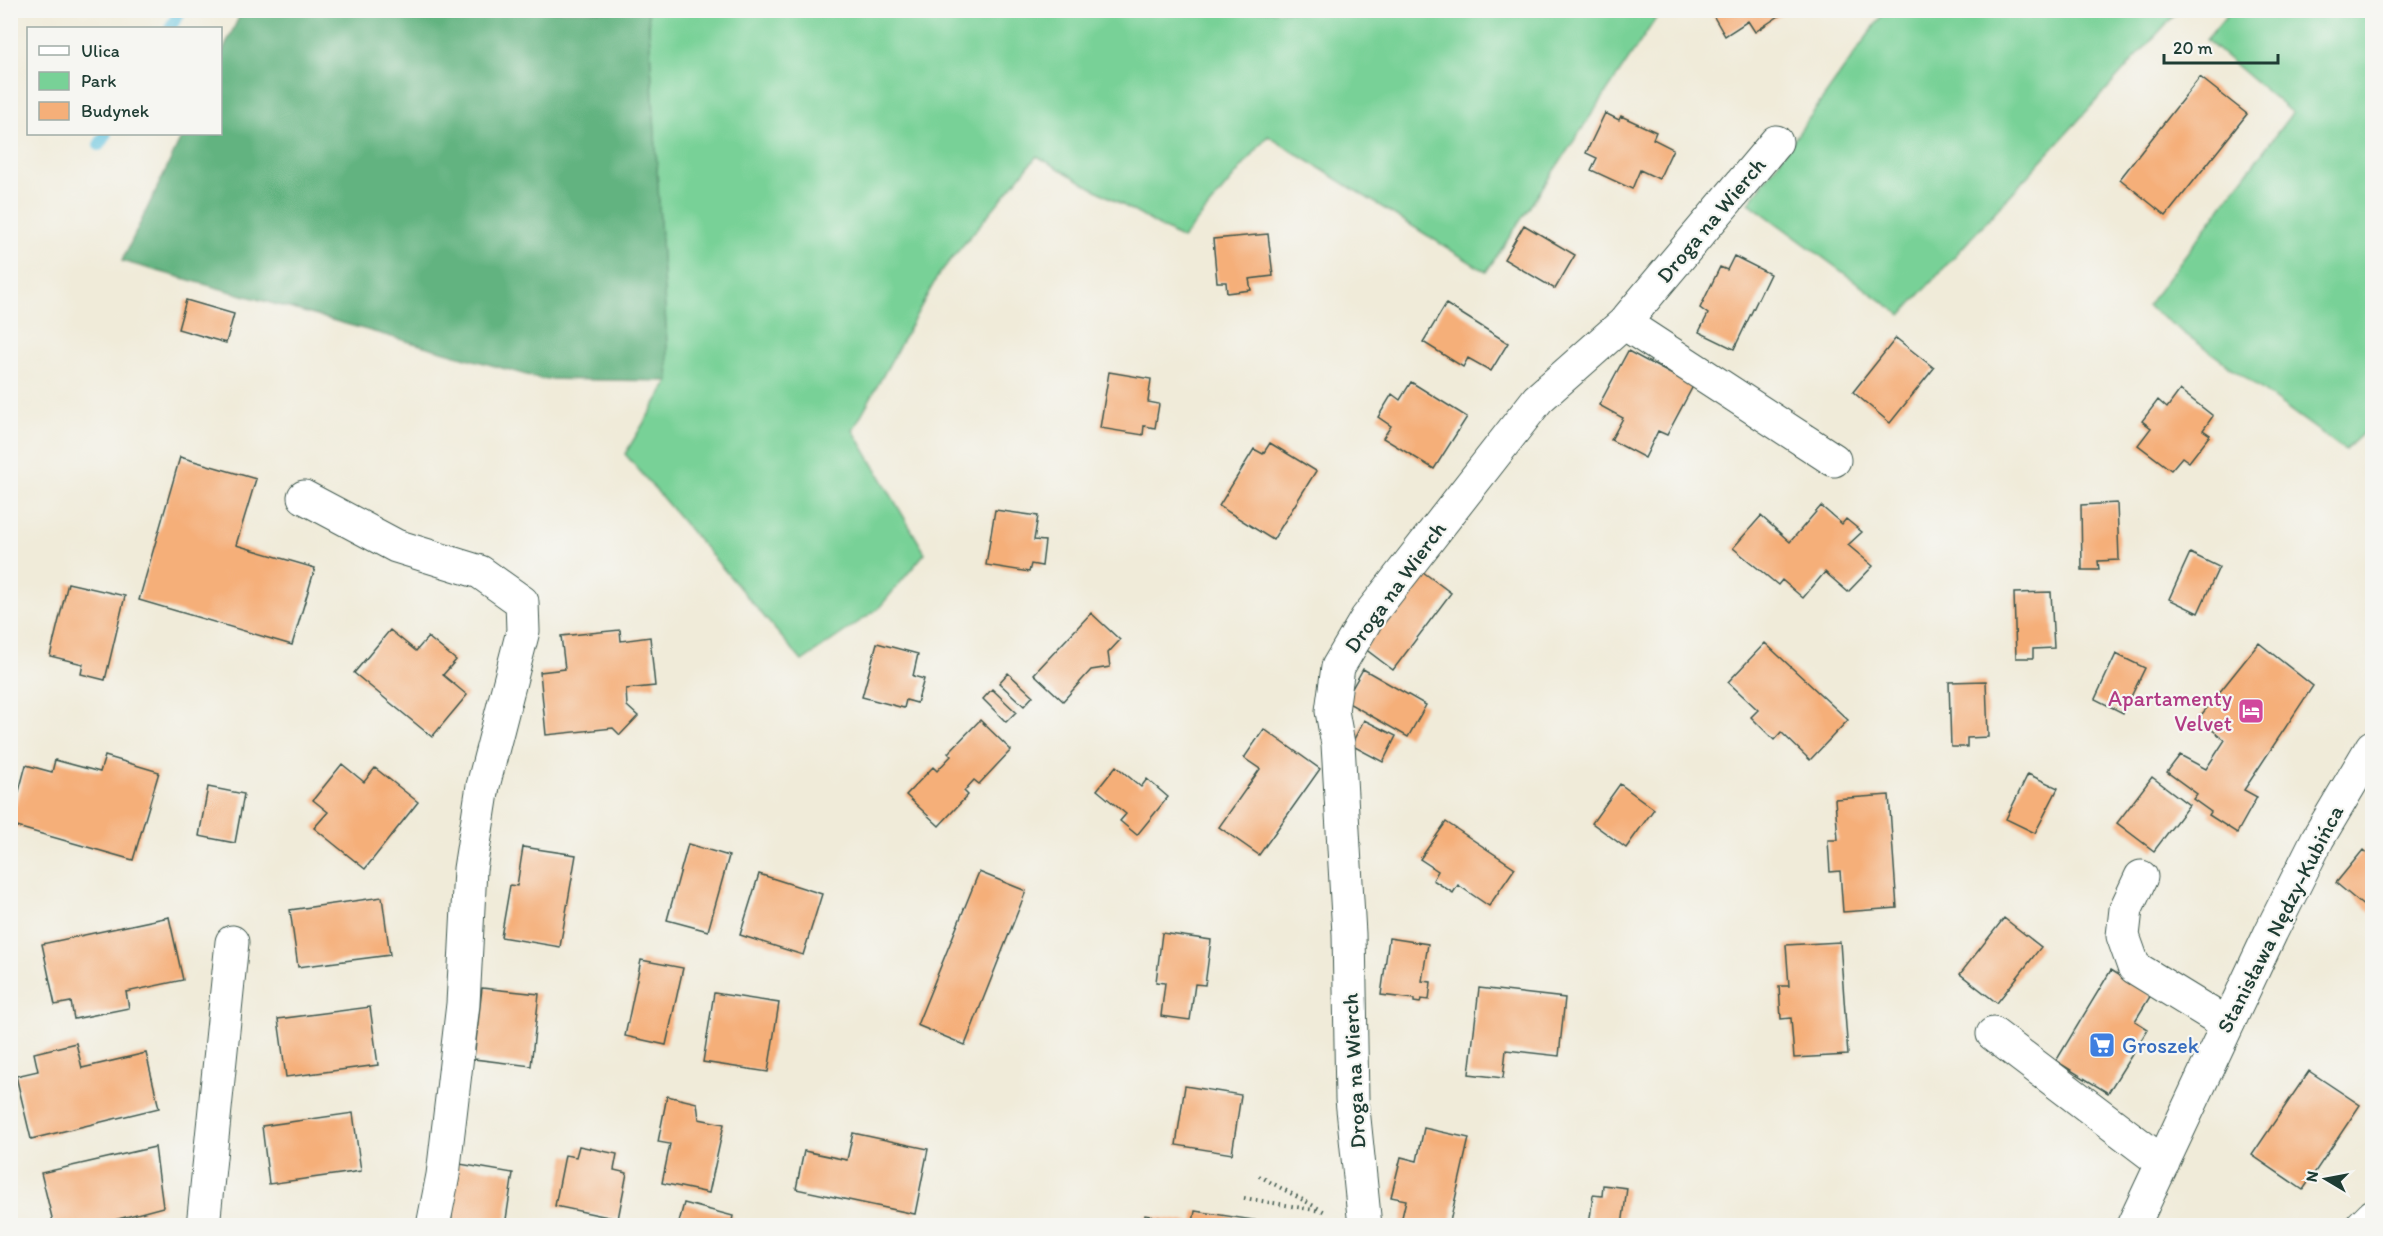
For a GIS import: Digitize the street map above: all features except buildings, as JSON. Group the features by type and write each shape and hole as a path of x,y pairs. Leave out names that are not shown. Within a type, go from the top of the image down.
{"street":[{"name":"Droga na Wierch","path":"1365,1226 1352,1099 1349,934 1338,744 1332,711 1338,667 1367,618 1538,399 1624,323 1776,142"},
{"path":"1624,323 1834,460"},
{"path":"304,497 396,546 480,572 522,602 523,631 483,786 470,869 463,1004 443,1174 433,1226"},
{"name":"Stanisława Nędzy-Kubińca","path":"2133,1226 2227,1024 2318,838 2373,747"},
{"path":"2141,877 2126,909 2122,936 2134,967 2227,1024"},
{"path":"203,1226 232,942"},
{"path":"1993,1034 2163,1163"},
{"path":"2362,1226 2373,1216"}],"path":[{"path":"1259,1176 1332,1216"},
{"path":"1244,1198 1324,1211"}],"green space":[{"path":"2231,10 2372,11 2372,425 2345,450 2147,306 2292,113 2206,40"},
{"path":"242,11 648,11 669,381 541,379 122,261 183,135 222,135 222,53"},
{"path":"648,11 1661,11 1486,272 1268,136 1182,239 1037,156 939,274 853,430 925,553 879,608 802,661 625,454 669,381"},
{"path":"1885,11 2178,11 1901,315 1749,203"}],"waterway":[{"path":"171,27 181,10"},
{"path":"99,145 105,135"}],"place":[{"name":"Apartamenty Velvet","path":"2251,711"},
{"name":"Groszek","path":"2102,1045"}]}
